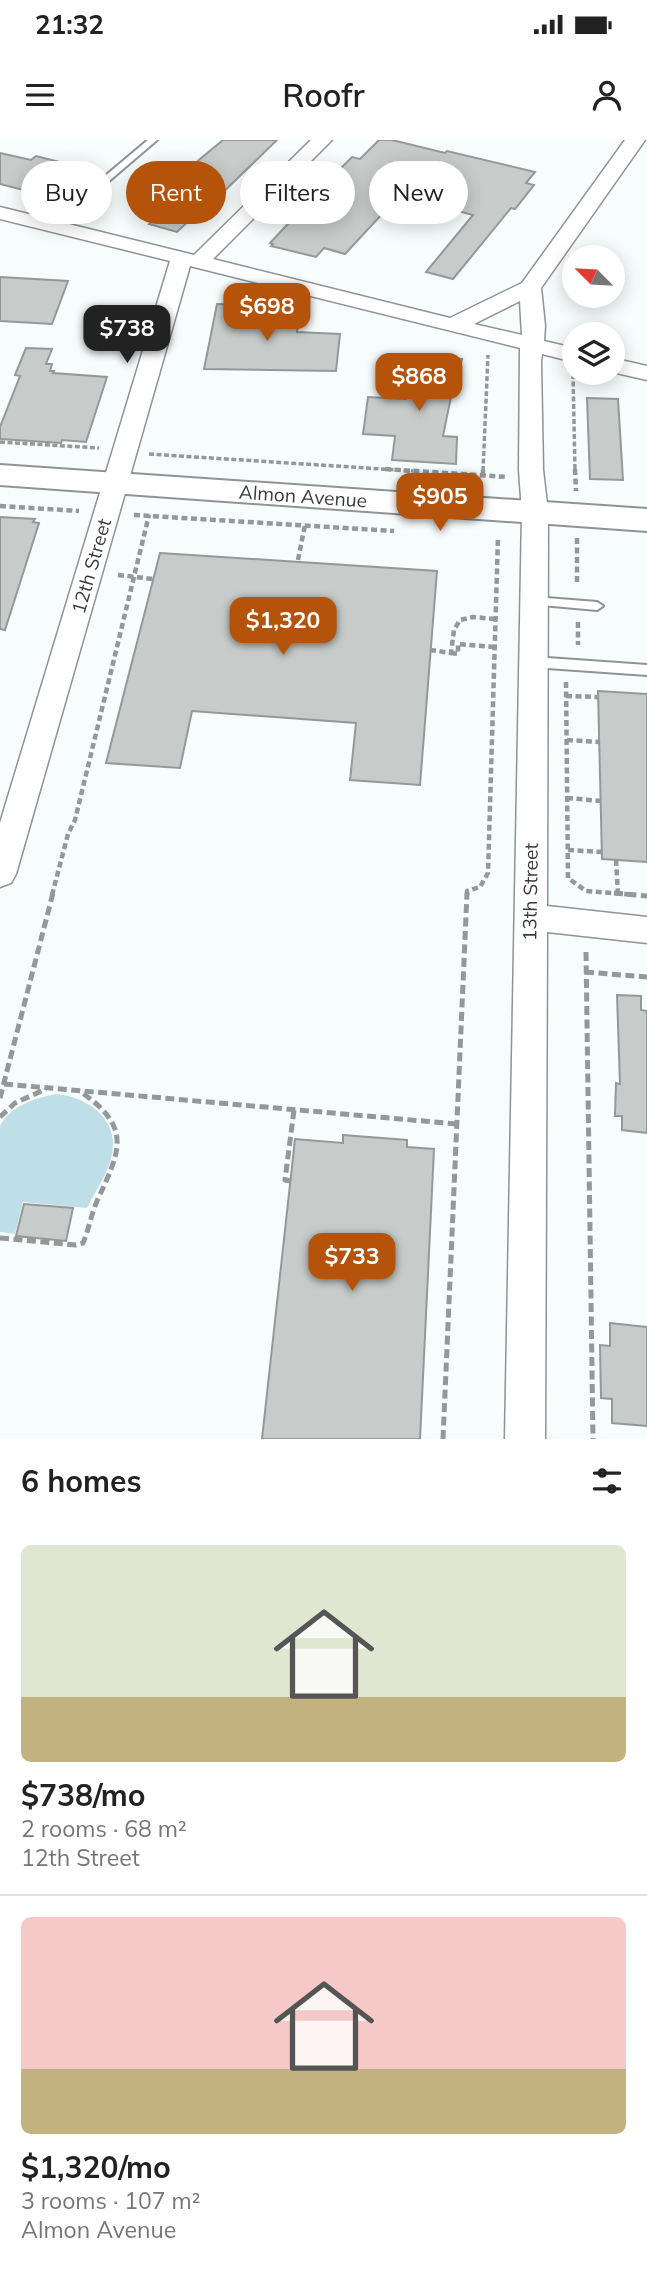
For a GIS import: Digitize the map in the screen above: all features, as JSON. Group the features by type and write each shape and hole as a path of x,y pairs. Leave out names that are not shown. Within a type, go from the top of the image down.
{"main road":[{"name":"Almon Avenue","path":"0,475 111,498 152,501 535,511 647,520"}],"street":[{"path":"190,260 322,140"},
{"path":"453,325 530,288 635,140"},
{"path":"2,214 562,352"},
{"name":"12th Street","path":"0,874 124,451 190,260"},
{"name":"13th Street","path":"525,1439 535,511 531,456 534,326 530,288"},
{"path":"625,368 647,373"},
{"path":"530,917 647,930"}],"lane":[{"path":"51,226 153,140"},
{"path":"534,601 597,606"},
{"path":"533,662 647,670"}],"path":[{"path":"488,352 481,536 498,537 535,511 587,489"},
{"path":"0,442 155,455 483,475 535,511 589,543"},
{"path":"0,506 111,498 152,501 305,526 400,531"},
{"path":"0,1098 68,834 75,820 152,501"},
{"path":"298,560 305,526"},
{"path":"443,1439 467,891 480,887 488,873 498,537"},
{"path":"89,572 153,579"},
{"path":"451,653 455,623 468,617 495,619"},
{"path":"430,650 458,654 458,644 495,647"},
{"path":"566,695 598,697"},
{"path":"567,740 600,743"},
{"path":"567,798 601,801"},
{"path":"568,850 602,852"},
{"path":"616,860 618,894"},
{"path":"586,891 593,1439"},
{"path":"585,972 647,977"},
{"path":"4,1084 457,1124"},
{"path":"0,1117 23,1099 49,1088"},
{"path":"0,1238 76,1245 83,1243 95,1205 115,1165 118,1149 115,1124 108,1113 98,1102 78,1090"},
{"path":"291,1181 285,1180 294,1110"}],"shaded area":[{"path":"56,1094 80,1100 100,1113 112,1133 113,1145 109,1165 87,1208 23,1202 15,1234 0,1232 0,1126 17,1108"}],"building":[{"path":"223,140 277,140 255,161 240,161 240,176 226,189 226,161 198,161"},
{"path":"379,140 392,140 535,172 526,183 534,185 515,209 511,208 453,279 426,272 473,215 468,214 468,161 369,161 369,224 373,224 345,254 324,248 316,257 271,246 273,244 270,243 288,224 355,224 355,161 348,161 352,157 360,159"},
{"path":"0,153 31,160 36,156 56,161 21,161 21,189 0,184"},
{"path":"149,224 186,224 177,232"},
{"path":"0,277 68,281 52,324 0,321"},
{"path":"217,304 249,305 248,310 286,312 285,316 299,317 297,332 340,334 336,371 204,369"},
{"path":"26,348 52,349 46,364 52,364 50,371 54,371 53,373 107,377 86,442 0,439 0,427 20,376 15,375"},
{"path":"422,355 462,359 443,436 457,437 456,464 392,460 395,436 363,434 368,397 406,399 412,369 416,359 422,359"},
{"path":"587,398 618,399 623,480 590,479"},
{"path":"0,517 35,519 33,522 39,523 5,630 0,629"},
{"path":"160,553 437,571 420,785 350,780 356,723 192,711 180,768 106,763"},
{"path":"598,691 647,694 647,862 602,859"},
{"path":"617,995 641,996 641,1010 647,1011 647,1133 622,1130 622,1116 615,1116 616,1083 620,1084"},
{"path":"343,1135 407,1140 407,1147 434,1149 420,1439 262,1439 295,1139 343,1143"},
{"path":"24,1204 73,1208 66,1241 16,1236"},
{"path":"610,1323 647,1327 647,1426 612,1423 612,1399 601,1398 600,1345 610,1346"}]}
